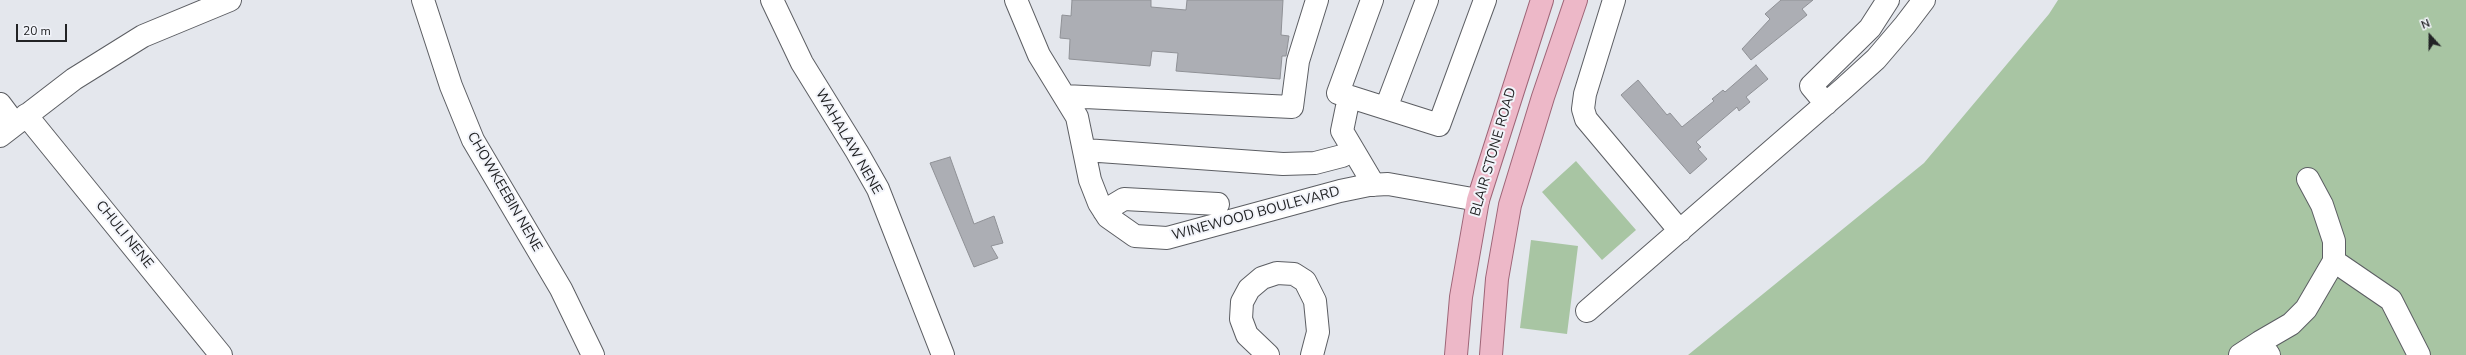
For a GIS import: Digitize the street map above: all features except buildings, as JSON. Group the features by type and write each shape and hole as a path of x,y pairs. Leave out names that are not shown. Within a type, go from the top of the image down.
{"main road":[{"name":"BLAIR STONE ROAD","path":"1456,355 1461,297 1478,200 1542,0"},
{"path":"1491,355 1497,279 1510,205 1543,97 1576,0"},
{"path":"1478,200 1510,205"}],"street":[{"path":"14,125 74,79 143,36 230,0"},
{"name":"CHOWKEEBIN NENE","path":"423,0 451,86 473,140 561,289 593,355"},
{"name":"WAHALAW NENE","path":"772,0 802,63 878,189 943,355"},
{"name":"WINEWOOD BOULEVARD","path":"1016,0 1039,55 1077,118 1085,150 1090,180 1104,211 1108,217 1135,236 1167,238 1340,191 1374,185 1388,184 1478,200"},
{"path":"1064,96 1292,107 1298,62 1316,0"},
{"path":"1372,0 1338,93 1438,125 1485,0"},
{"path":"1386,108 1427,0"},
{"path":"1614,0 1585,94 1583,109 1586,119 1680,231"},
{"path":"1826,104 1811,86 1870,28 1888,0"},
{"path":"1587,312 1826,104 1887,46 1924,0"},
{"path":"1870,28 1887,46"},
{"path":"1349,97 1342,131 1374,185"},
{"name":"CHULI NENE","path":"0,104 14,125 221,355"},
{"path":"1085,150 1283,164 1315,164 1342,156 1354,150"},
{"path":"2240,355 2264,348 2292,324 2306,309 2334,261 2334,241 2322,205 2308,179"},
{"path":"1104,211 1124,199 1218,204"},
{"path":"2334,261 2391,300 2419,355"},
{"path":"1268,355 1247,335 1241,319 1242,302 1249,289 1262,278 1277,273 1294,274 1305,281 1315,301 1318,332 1312,355"}],"green space":[{"path":"2058,0 2466,0 2466,355 1688,355 1924,163 2049,14"},
{"path":"1576,161 1636,230 1602,260 1542,192"},
{"path":"1531,240 1578,246 1567,334 1520,328"}]}
